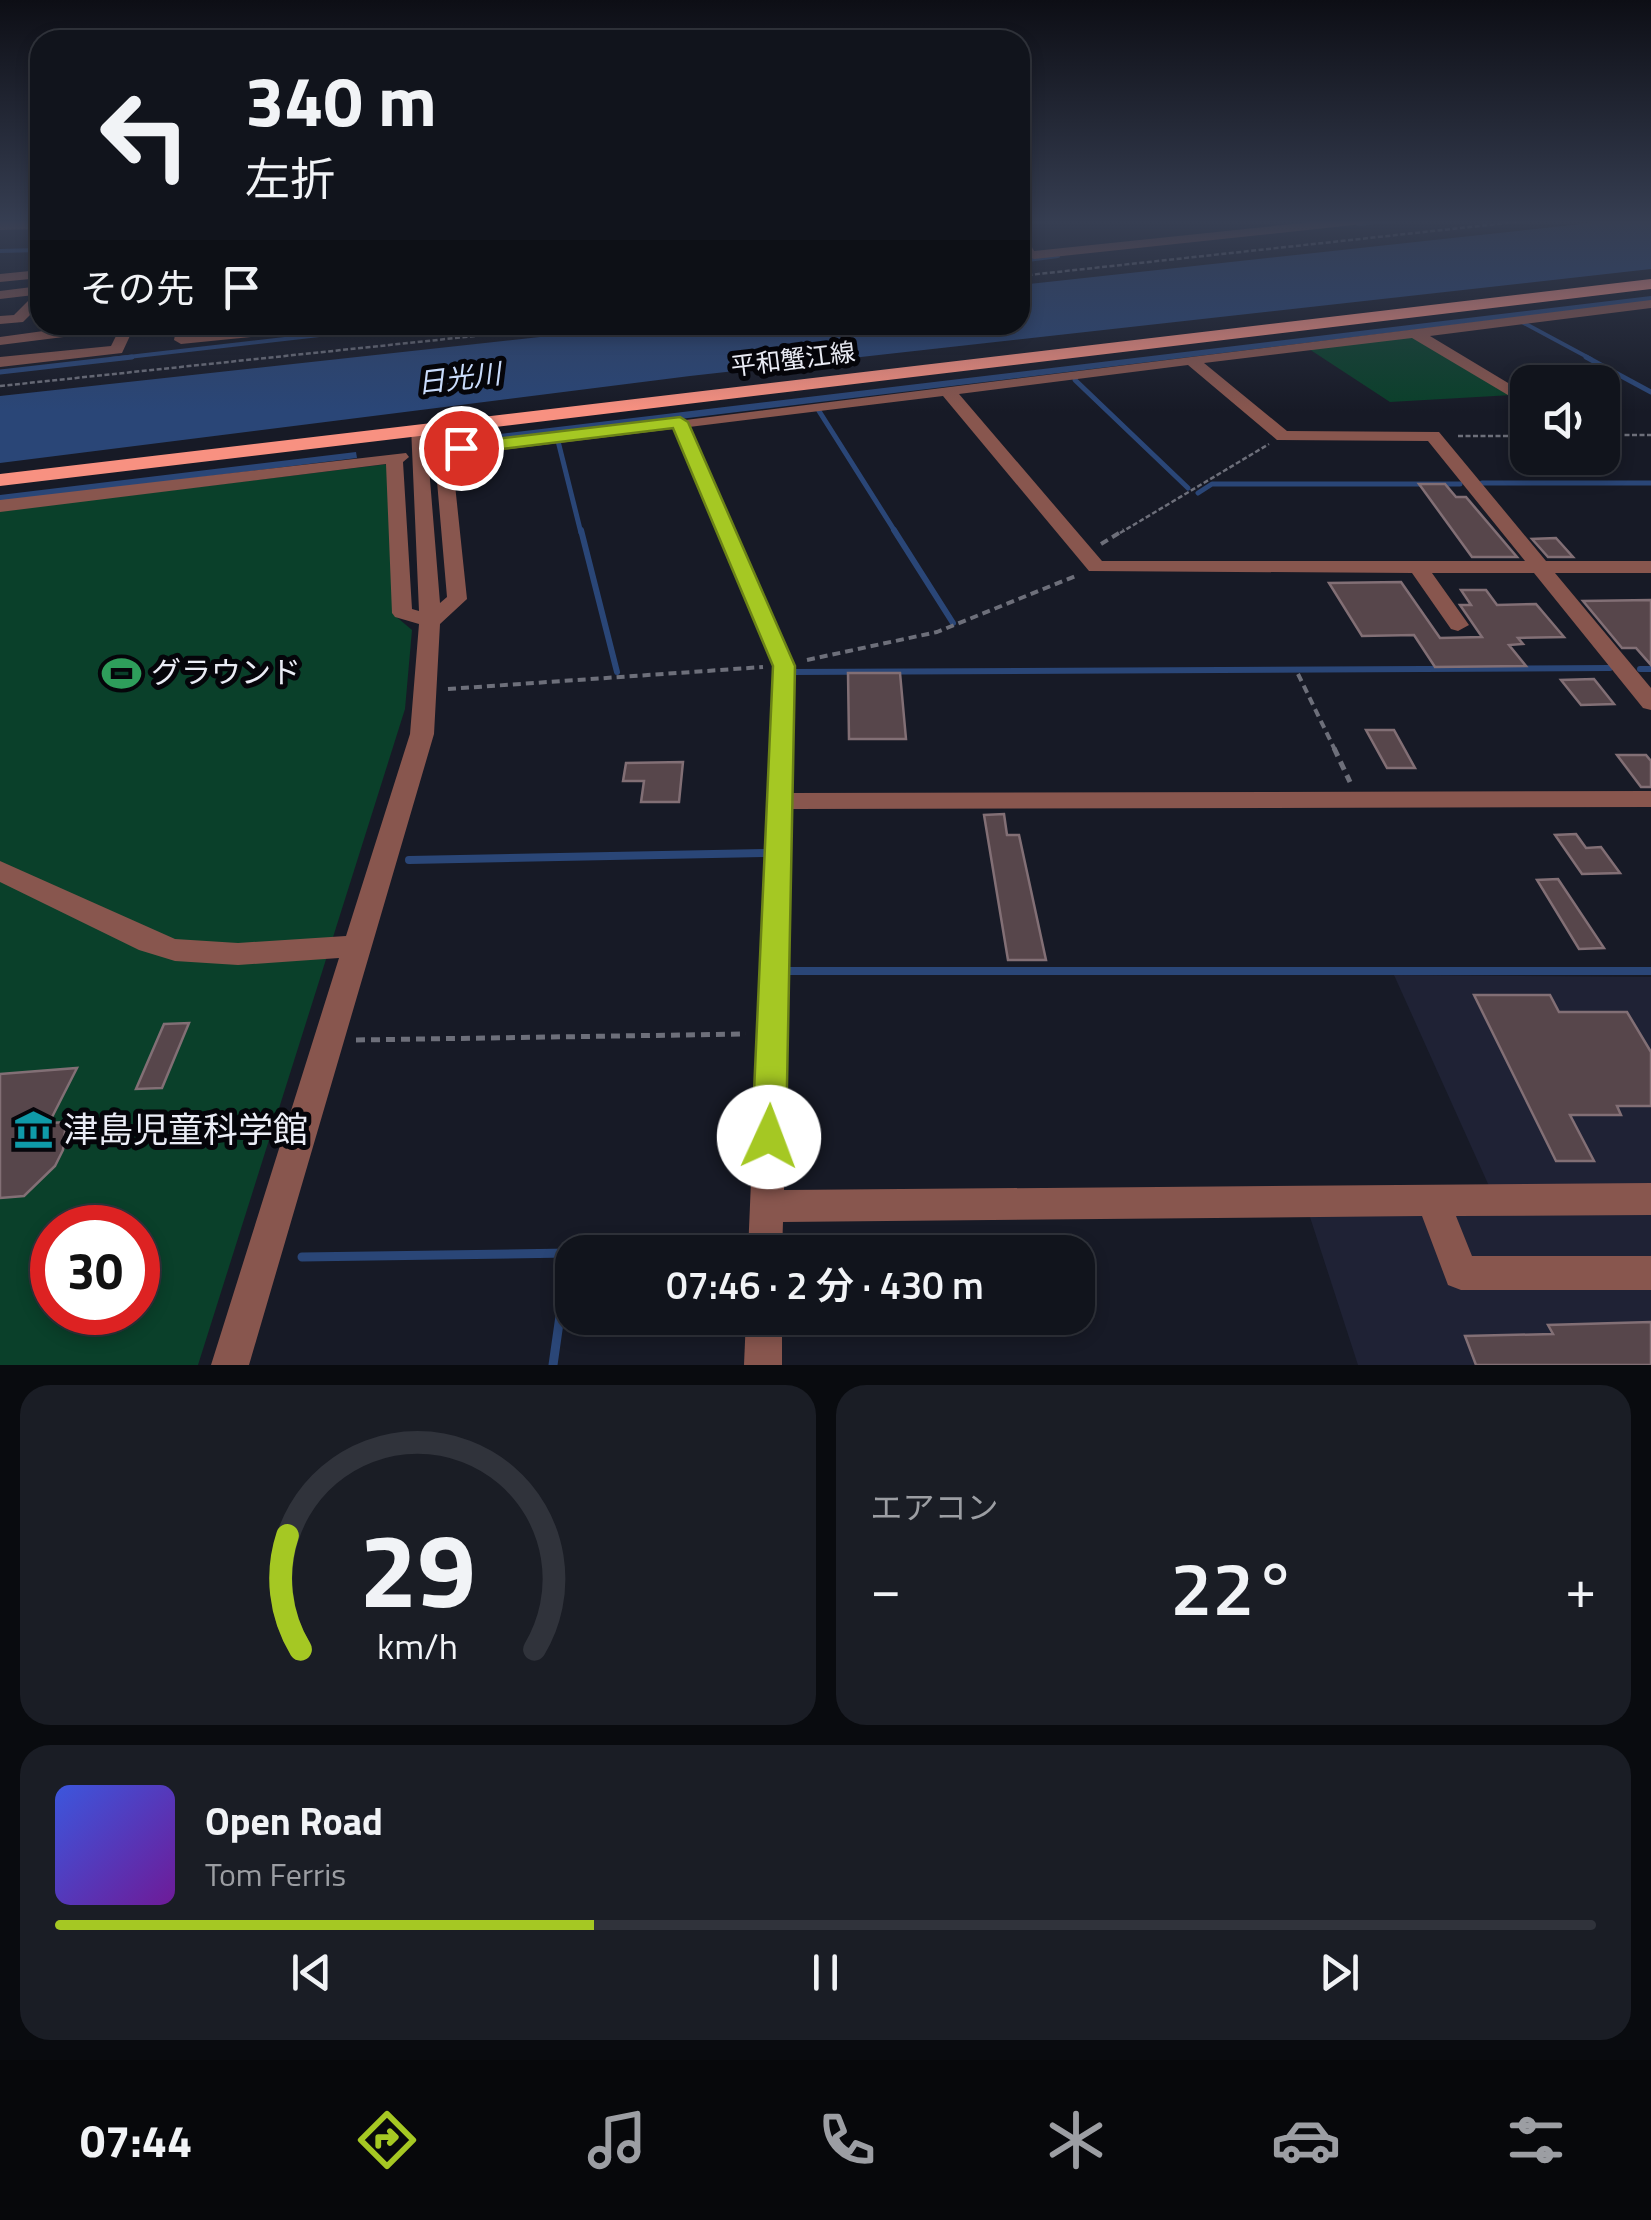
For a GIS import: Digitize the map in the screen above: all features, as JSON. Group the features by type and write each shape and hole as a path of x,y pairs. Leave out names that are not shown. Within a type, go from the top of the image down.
{"main road":[{"name":"平和蟹江線","path":"0,480 1651,284"}],"street":[{"path":"0,294 30,294"},
{"path":"431,621 457,599 439,452 1651,304"},
{"path":"0,320 18,318 30,305"},
{"path":"1624,307 1651,320"},
{"path":"1415,333 1510,391"},
{"path":"0,341 63,335"},
{"path":"0,362 116,350 123,335"},
{"path":"182,335 181,340 231,335"},
{"path":"1192,361 1283,436 1433,436 1651,703"},
{"path":"948,391 1090,561 1418,567 1651,566"},
{"path":"680,422 784,666 765,1235"},
{"path":"230,1365 422,734 430,690 431,621 416,430"},
{"path":"0,506 397,458 402,613 431,621"},
{"path":"1418,567 1458,625"},
{"path":"779,801 1651,799"},
{"path":"0,872 128,930 143,943 184,952 358,946"},
{"path":"766,1206 1651,1199"},
{"path":"1433,1201 1461,1273 1651,1273"},
{"path":"764,1335 764,1365"}],"path":[{"path":"0,386 484,335"},
{"path":"1620,436 1651,435"},
{"path":"430,690 784,666 937,632 1090,561 1283,436"},
{"path":"1433,436 1510,436"},
{"path":"1298,674 1359,800"},
{"path":"331,1041 774,1034"}],"shaded area":[{"path":"1394,975 1651,977 1651,1186 1489,1186"},
{"path":"1651,1213 1651,1365 1358,1365 1309,1214"}],"green space":[{"path":"1411,336 1510,395 1390,402 1309,349"},
{"path":"388,464 393,614 412,630 405,709 198,1365 0,1365 0,511"}],"water":[{"name":"日光川","path":"1030,284 1519,284 690,376 0,463 0,396 558,335 1030,335"},
{"path":"1651,296 1651,301 475,444 475,437"},
{"path":"356,452 357,458 0,502 0,495"}],"building":[{"path":"1419,484 1445,484 1456,497 1466,497 1517,557 1472,557"},
{"path":"1556,538 1573,557 1548,557 1532,539"},
{"path":"1401,582 1440,638 1482,637 1460,605 1471,605 1461,590 1486,590 1497,605 1536,604 1564,637 1518,638 1523,644 1509,645 1526,666 1435,667 1414,635 1362,636 1329,583"},
{"path":"1651,600 1651,665 1636,648 1622,648 1583,601"},
{"path":"848,673 900,673 906,739 849,739"},
{"path":"1594,679 1614,704 1581,705 1561,680"},
{"path":"1366,730 1394,730 1415,768 1387,768"},
{"path":"1617,755 1646,755 1651,761 1651,787 1641,787"},
{"path":"683,762 679,802 641,802 644,781 623,781 626,763"},
{"path":"1004,814 1007,835 1019,835 1046,960 1008,960 984,815"},
{"path":"1576,834 1586,848 1601,847 1620,873 1582,874 1555,835"},
{"path":"1558,879 1604,948 1579,949 1537,880"},
{"path":"1474,995 1550,995 1559,1012 1627,1012 1651,1052 1651,1106 1617,1106 1621,1115 1570,1115 1594,1161 1556,1161"},
{"path":"189,1023 162,1088 136,1089 164,1024"},
{"name":"津島児童科学館","path":"77,1068 49,1123 66,1122 63,1150 55,1166 24,1196 0,1198 0,1074"},
{"path":"1651,1322 1651,1365 1476,1365 1465,1336 1553,1334 1548,1325"}],"waterway":[{"path":"1522,322 1591,359"},
{"path":"111,359 320,335"},
{"path":"0,372 132,357"},
{"path":"1586,357 1651,392"},
{"path":"1075,380 1188,488"},
{"path":"819,411 896,533"},
{"path":"558,441 581,533"},
{"path":"1482,483 1651,483"},
{"path":"1198,493 1212,484 1460,484"},
{"path":"581,530 617,672"},
{"path":"894,530 953,623"},
{"path":"790,676 790,672 1610,668"},
{"path":"1640,669 1651,669"},
{"path":"409,860 767,853"},
{"path":"785,971 1651,971"},
{"path":"302,1257 569,1253 553,1365"}],"place":[{"name":"グラウンド","path":"121,673"},
{"name":"津島児童科学館","path":"33,1130"}],"route":[{"path":"461,448 680,422 784,666 769,1137"}]}
